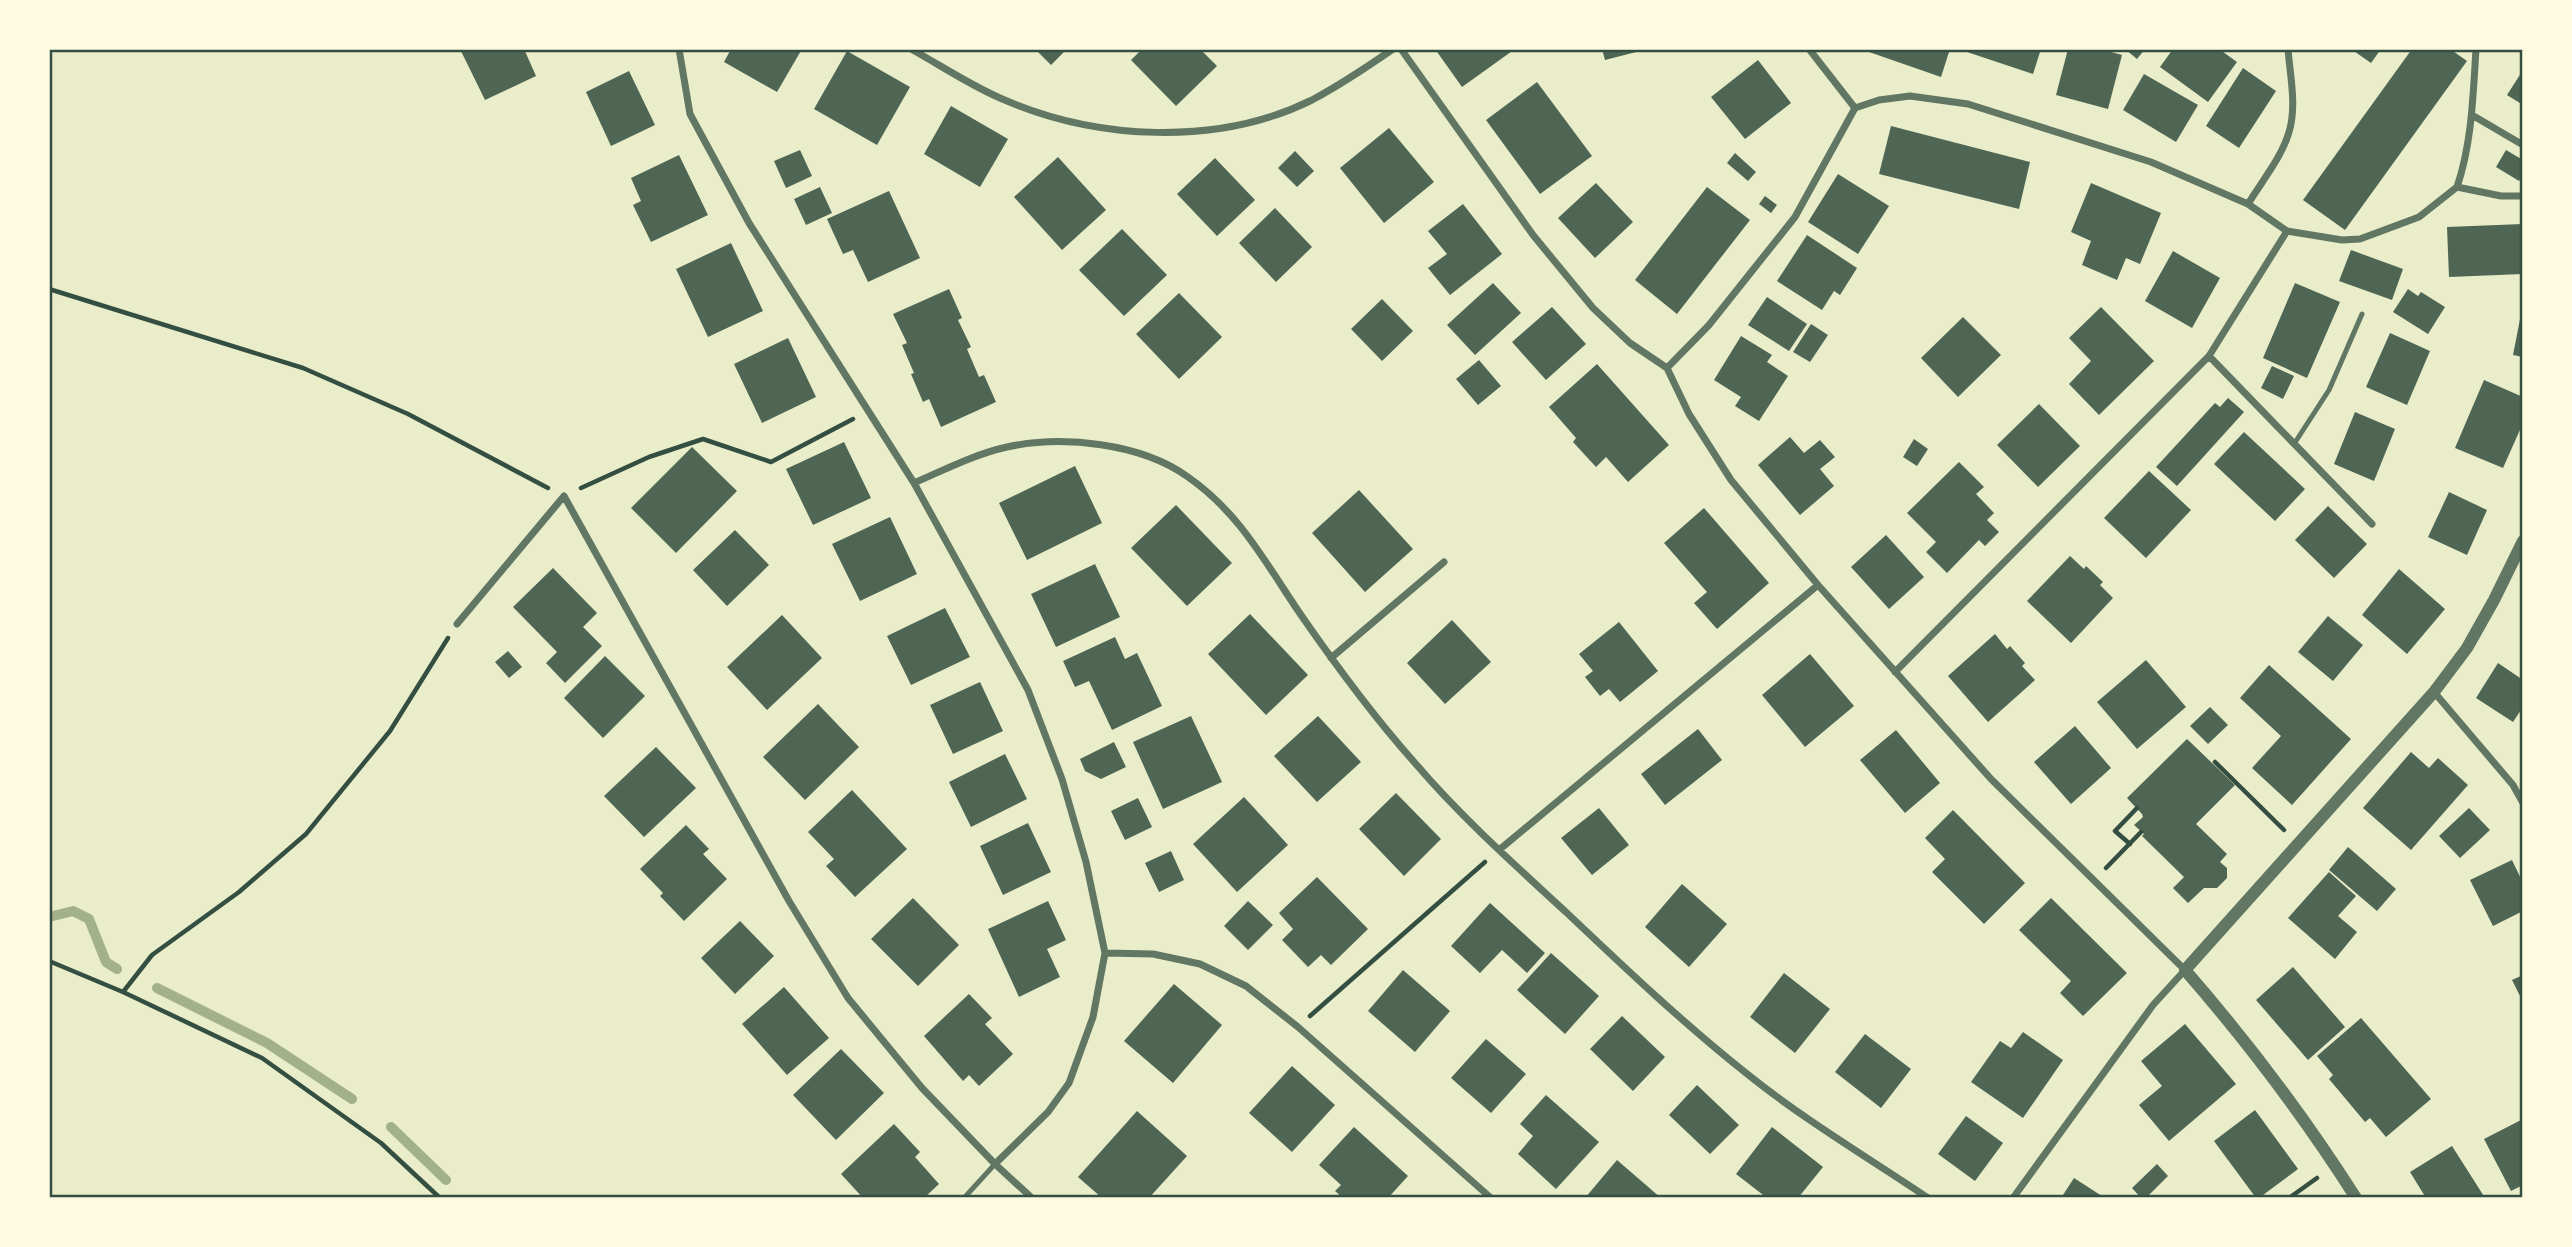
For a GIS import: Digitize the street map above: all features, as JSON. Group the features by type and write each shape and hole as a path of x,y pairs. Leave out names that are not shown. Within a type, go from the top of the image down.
{"street":[{"path":"679,49 690,114 749,223 914,483 1028,690 1062,779 1079,838 1105,953 1093,1017 1069,1083 1048,1112 995,1164"},
{"path":"911,49 1000,98 1082,125 1142,134 1197,131 1252,122 1310,101 1394,49"},
{"path":"1401,49 1533,234 1593,308 1630,343 1667,368 1689,414 1731,480 1818,585 1991,779 2185,970 2222,1013 2335,1165 2356,1198"},
{"path":"1809,49 1855,108"},
{"path":"2248,204 2289,132 2293,113 2288,49"},
{"path":"1667,368 1709,325 1795,217 1855,108 1879,100 1910,96 1968,104 2151,162 2248,204 2287,231 2342,240 2360,239 2419,217 2457,187 2463,170 2472,115 2476,49"},
{"path":"2472,115 2523,145"},
{"path":"2457,187 2501,196 2523,196"},
{"path":"1895,672 2209,356 2287,231"},
{"path":"2209,356 2372,524"},
{"path":"914,483 1007,447 1060,441 1108,446 1150,458 1187,476 1237,520 1376,720 1432,784 1499,850 1636,978 1747,1074 1928,1198"},
{"path":"457,624 564,496 789,901 848,998 922,1088 995,1164 1032,1198"},
{"path":"2014,1198 2153,1005 2434,692 2467,648 2523,541"},
{"path":"1331,658 1444,562"},
{"path":"1499,850 1818,585"},
{"path":"2434,692 2513,785 2523,803"},
{"path":"1105,953 1153,954 1200,964 1246,986 1298,1027 1492,1198"}],"lane":[{"path":"2294,444 2329,390 2362,314"},
{"path":"964,1198 995,1164"}],"path":[{"path":"49,289 303,368 408,414 564,496 649,457 703,439 771,462 869,411"},
{"path":"123,992 152,955 239,892 306,834 390,731 457,624"},
{"path":"2215,762 2278,824"},
{"path":"2130,844 2115,831 2137,808"},
{"path":"2094,881 2141,832"},
{"path":"1298,1027 1499,850"},
{"path":"49,961 123,992 262,1058 381,1143 440,1198"},
{"path":"2289,1198 2335,1165"}],"building":[{"path":"460,49 524,49 536,76 485,100"},
{"path":"731,49 802,49 777,92 724,62"},
{"path":"1035,49 1067,49 1051,65"},
{"path":"1142,49 1200,49 1217,66 1176,106 1131,60"},
{"path":"1435,49 1515,49 1462,87"},
{"path":"1602,49 1644,49 1644,50 1605,60"},
{"path":"1870,49 1950,49 1941,77 1869,52"},
{"path":"1958,49 2041,49 2033,74"},
{"path":"2068,49 2100,49 2122,55 2108,109 2056,95"},
{"path":"2125,49 2145,49 2137,59"},
{"path":"2173,49 2219,49 2237,62 2208,102 2160,67"},
{"path":"2351,49 2381,49 2371,63"},
{"path":"2412,49 2450,49 2467,61 2345,230 2303,200"},
{"path":"847,51 910,87 877,145 814,109"},
{"path":"1758,60 1791,103 1745,139 1711,97"},
{"path":"2243,68 2276,91 2239,148 2206,126"},
{"path":"2523,70 2523,105 2507,95"},
{"path":"629,71 655,125 611,146 586,92"},
{"path":"2144,74 2198,105 2176,142 2123,110"},
{"path":"1537,82 1592,156 1540,194 1486,120"},
{"path":"951,106 1008,139 980,187 924,154"},
{"path":"1891,126 2030,162 2019,209 1879,174"},
{"path":"1389,128 1434,182 1384,223 1340,168"},
{"path":"800,150 812,176 786,188 774,161"},
{"path":"2506,150 2523,160 2523,174 2519,181 2496,167"},
{"path":"1295,151 1314,171 1297,187 1278,168"},
{"path":"1735,153 1756,172 1748,181 1727,163"},
{"path":"679,155 708,215 651,242 633,205 641,201 631,178"},
{"path":"1058,157 1106,210 1062,250 1014,197"},
{"path":"1215,158 1255,200 1217,236 1177,194"},
{"path":"1838,174 1889,206 1858,254 1808,222"},
{"path":"1596,183 1633,222 1595,258 1558,218"},
{"path":"2091,183 2161,213 2140,264 2126,258 2117,280 2082,265 2091,241 2071,232"},
{"path":"820,187 832,213 806,225 794,199"},
{"path":"1707,187 1750,220 1677,314 1635,280"},
{"path":"889,191 920,258 868,282 853,250 843,254 827,219"},
{"path":"1765,196 1777,205 1771,213 1759,204"},
{"path":"1463,204 1502,254 1450,295 1428,268 1447,254 1428,231"},
{"path":"1275,208 1312,247 1276,282 1239,243"},
{"path":"2523,224 2523,274 2449,277 2447,227"},
{"path":"1122,229 1167,275 1124,316 1079,270"},
{"path":"1807,235 1857,268 1840,295 1834,291 1822,310 1777,281"},
{"path":"731,243 763,311 708,337 676,269"},
{"path":"2351,250 2403,269 2392,300 2339,281"},
{"path":"2173,251 2220,278 2192,328 2145,301"},
{"path":"1493,283 1521,313 1475,355 1447,325"},
{"path":"2295,283 2340,302 2307,378 2263,358"},
{"path":"949,289 962,318 958,320 971,347 967,349 979,377 984,375 996,402 941,427 929,399 923,402 911,374 914,373 902,345 907,343 893,314"},
{"path":"2408,289 2418,296 2421,292 2445,307 2428,334 2393,312"},
{"path":"1179,293 1222,337 1179,379 1136,334"},
{"path":"1767,297 1807,324 1789,351 1748,325"},
{"path":"1382,299 1413,331 1382,361 1351,329"},
{"path":"1552,307 1586,344 1546,380 1512,342"},
{"path":"2101,307 2154,361 2099,415 2069,384 2091,361 2069,338"},
{"path":"2523,309 2523,357 2513,355"},
{"path":"1963,317 2001,355 1958,397 1921,358"},
{"path":"1811,324 1828,335 1810,362 1793,352"},
{"path":"2390,333 2430,351 2407,405 2366,387"},
{"path":"1741,336 1772,355 1767,362 1788,376 1759,421 1735,406 1741,397 1714,380"},
{"path":"788,338 816,397 762,423 734,364"},
{"path":"1479,360 1501,386 1478,405 1456,379"},
{"path":"1597,364 1669,445 1628,482 1606,457 1596,467 1573,442 1576,438 1549,407"},
{"path":"2272,366 2294,376 2283,399 2261,388"},
{"path":"2484,380 2523,397 2523,423 2503,468 2455,448"},
{"path":"2228,398 2244,412 2177,486 2156,467 2215,403 2220,407"},
{"path":"2039,404 2080,446 2038,487 1997,445"},
{"path":"2355,412 2395,429 2374,481 2334,464"},
{"path":"2244,432 2305,489 2275,521 2214,464"},
{"path":"1790,437 1804,453 1820,440 1835,457 1820,469 1834,486 1800,515 1758,465"},
{"path":"1914,439 1928,449 1917,466 1903,457"},
{"path":"844,442 871,498 813,525 786,469"},
{"path":"692,447 737,491 676,553 631,508"},
{"path":"1959,462 1984,487 1976,494 1994,513 1987,520 1999,532 1985,546 1979,540 1947,573 1926,552 1936,542 1907,513"},
{"path":"1075,466 1102,523 1027,560 999,503"},
{"path":"2149,471 2191,510 2146,558 2104,518"},
{"path":"1359,490 1413,549 1365,592 1312,533"},
{"path":"2449,492 2487,510 2467,555 2428,537"},
{"path":"1176,505 1232,563 1187,606 1131,548"},
{"path":"2328,506 2367,544 2334,578 2295,540"},
{"path":"1704,508 1769,583 1717,629 1694,603 1707,592 1664,543"},
{"path":"890,517 917,574 860,601 832,544"},
{"path":"735,530 769,565 727,606 693,570"},
{"path":"1886,535 1924,577 1889,609 1851,567"},
{"path":"2070,556 2103,582 2100,585 2113,598 2071,643 2027,601"},
{"path":"1095,564 1120,617 1056,647 1031,594"},
{"path":"553,568 597,613 583,627 602,646 565,683 546,663 557,652 513,607"},
{"path":"2399,569 2445,609 2407,654 2362,615"},
{"path":"945,608 970,657 911,685 887,636"},
{"path":"1250,614 1308,675 1266,715 1208,654"},
{"path":"782,615 822,658 767,710 727,667"},
{"path":"2328,616 2363,645 2333,681 2298,652"},
{"path":"1452,620 1491,662 1445,704 1407,663"},
{"path":"1619,622 1658,671 1620,702 1609,689 1600,696 1585,677 1593,671 1579,654"},
{"path":"1995,634 2007,649 2010,646 2025,663 2022,666 2035,680 1988,722 1948,676"},
{"path":"1115,637 1125,659 1137,653 1162,706 1112,730 1089,681 1075,687 1063,661"},
{"path":"508,651 522,667 509,678 495,662"},
{"path":"1810,654 1854,706 1805,747 1762,695"},
{"path":"605,656 645,696 603,738 564,698"},
{"path":"2146,660 2186,707 2137,749 2097,702"},
{"path":"2498,663 2523,680 2523,707 2513,722 2476,698"},
{"path":"2269,665 2351,739 2292,805 2252,768 2281,736 2240,698"},
{"path":"980,682 1003,731 953,754 930,705"},
{"path":"818,704 859,747 805,800 763,757"},
{"path":"2210,707 2228,725 2208,744 2190,726"},
{"path":"1191,716 1222,782 1163,809 1133,742"},
{"path":"1318,716 1361,762 1317,802 1274,756"},
{"path":"2075,726 2111,768 2071,804 2034,762"},
{"path":"1698,729 1722,760 1665,805 1641,774"},
{"path":"1896,730 1940,783 1905,813 1860,760"},
{"path":"2187,739 2235,785 2196,824 2227,854 2220,862 2227,868 2227,878 2217,888 2204,888 2188,903 2173,888 2184,877 2134,825 2143,817 2127,798"},
{"path":"1114,742 1126,767 1101,779 1085,771 1080,759"},
{"path":"656,747 696,788 644,837 604,796"},
{"path":"2411,752 2429,768 2438,758 2468,785 2411,850 2363,808"},
{"path":"1005,754 1027,799 971,827 949,782"},
{"path":"852,790 907,849 855,897 826,866 834,859 808,832"},
{"path":"1396,793 1441,839 1404,876 1359,829"},
{"path":"1244,797 1288,845 1237,892 1193,844"},
{"path":"1138,798 1152,827 1125,840 1111,811"},
{"path":"1599,808 1629,845 1592,875 1561,838"},
{"path":"2469,808 2490,830 2460,858 2439,836"},
{"path":"1953,810 2025,883 1984,924 1932,872 1945,859 1925,838"},
{"path":"1028,823 1051,872 1003,895 980,846"},
{"path":"686,825 709,849 703,854 727,879 684,921 660,896 663,893 640,869"},
{"path":"2348,847 2396,889 2377,911 2329,870"},
{"path":"1171,851 1184,880 1159,892 1145,863"},
{"path":"2512,860 2523,883 2523,911 2493,926 2470,880"},
{"path":"2329,872 2356,896 2338,916 2357,932 2335,959 2288,918"},
{"path":"1317,877 1368,929 1331,965 1321,955 1308,967 1282,940 1293,929 1279,913"},
{"path":"1682,884 1727,924 1689,967 1645,927"},
{"path":"913,898 959,945 918,986 871,939"},
{"path":"2051,898 2127,973 2083,1016 2060,993 2071,981 2019,930"},
{"path":"1048,901 1066,940 1047,949 1060,977 1019,997 988,929"},
{"path":"1248,901 1273,925 1248,950 1224,926"},
{"path":"1490,903 1545,953 1527,973 1502,950 1480,973 1451,946"},
{"path":"740,921 774,956 735,994 701,958"},
{"path":"1551,953 1599,996 1565,1034 1517,990"},
{"path":"2293,967 2345,1027 2308,1060 2256,1000"},
{"path":"1403,970 1450,1011 1415,1052 1368,1011"},
{"path":"1784,973 1830,1009 1795,1053 1750,1017"},
{"path":"2523,975 2523,1002 2512,980"},
{"path":"1174,984 1222,1025 1173,1083 1124,1041"},
{"path":"784,987 829,1038 787,1075 742,1024"},
{"path":"969,994 992,1018 985,1024 1013,1054 979,1086 969,1075 963,1081 924,1036"},
{"path":"1622,1016 1665,1057 1633,1091 1590,1049"},
{"path":"2361,1018 2431,1099 2386,1137 2370,1118 2365,1122 2329,1079 2333,1075 2317,1056"},
{"path":"2185,1024 2236,1084 2169,1141 2139,1105 2162,1086 2141,1061"},
{"path":"2023,1032 2063,1060 2023,1118 1971,1082 2000,1041 2011,1048"},
{"path":"1865,1034 1911,1069 1881,1108 1835,1072"},
{"path":"1486,1039 1526,1074 1491,1113 1451,1078"},
{"path":"841,1049 884,1093 836,1140 793,1095"},
{"path":"1292,1066 1335,1105 1292,1152 1249,1113"},
{"path":"1697,1085 1739,1125 1710,1154 1669,1115"},
{"path":"1546,1095 1599,1142 1556,1189 1518,1154 1533,1136 1520,1124"},
{"path":"2255,1110 2298,1169 2259,1198 2256,1198 2214,1141"},
{"path":"1137,1111 1187,1156 1149,1198 1102,1198 1078,1177"},
{"path":"1966,1116 2003,1143 1975,1181 1938,1154"},
{"path":"2523,1119 2523,1185 2511,1191 2484,1139"},
{"path":"894,1124 920,1152 915,1157 939,1184 924,1198 863,1198 841,1174"},
{"path":"1354,1127 1408,1176 1388,1198 1343,1198 1335,1191 1341,1185 1319,1165"},
{"path":"1772,1127 1823,1167 1798,1198 1767,1198 1736,1174"},
{"path":"2452,1146 2485,1198 2426,1198 2410,1172"},
{"path":"1617,1160 1661,1198 1585,1198"},
{"path":"2157,1164 2168,1176 2146,1198 2141,1198 2132,1188"},
{"path":"2074,1178 2105,1198 2061,1198"}],"waterway":[{"path":"49,917 73,911 89,919 106,962 117,969"},
{"path":"157,988 267,1043 352,1099"},
{"path":"391,1127 446,1180"}]}
